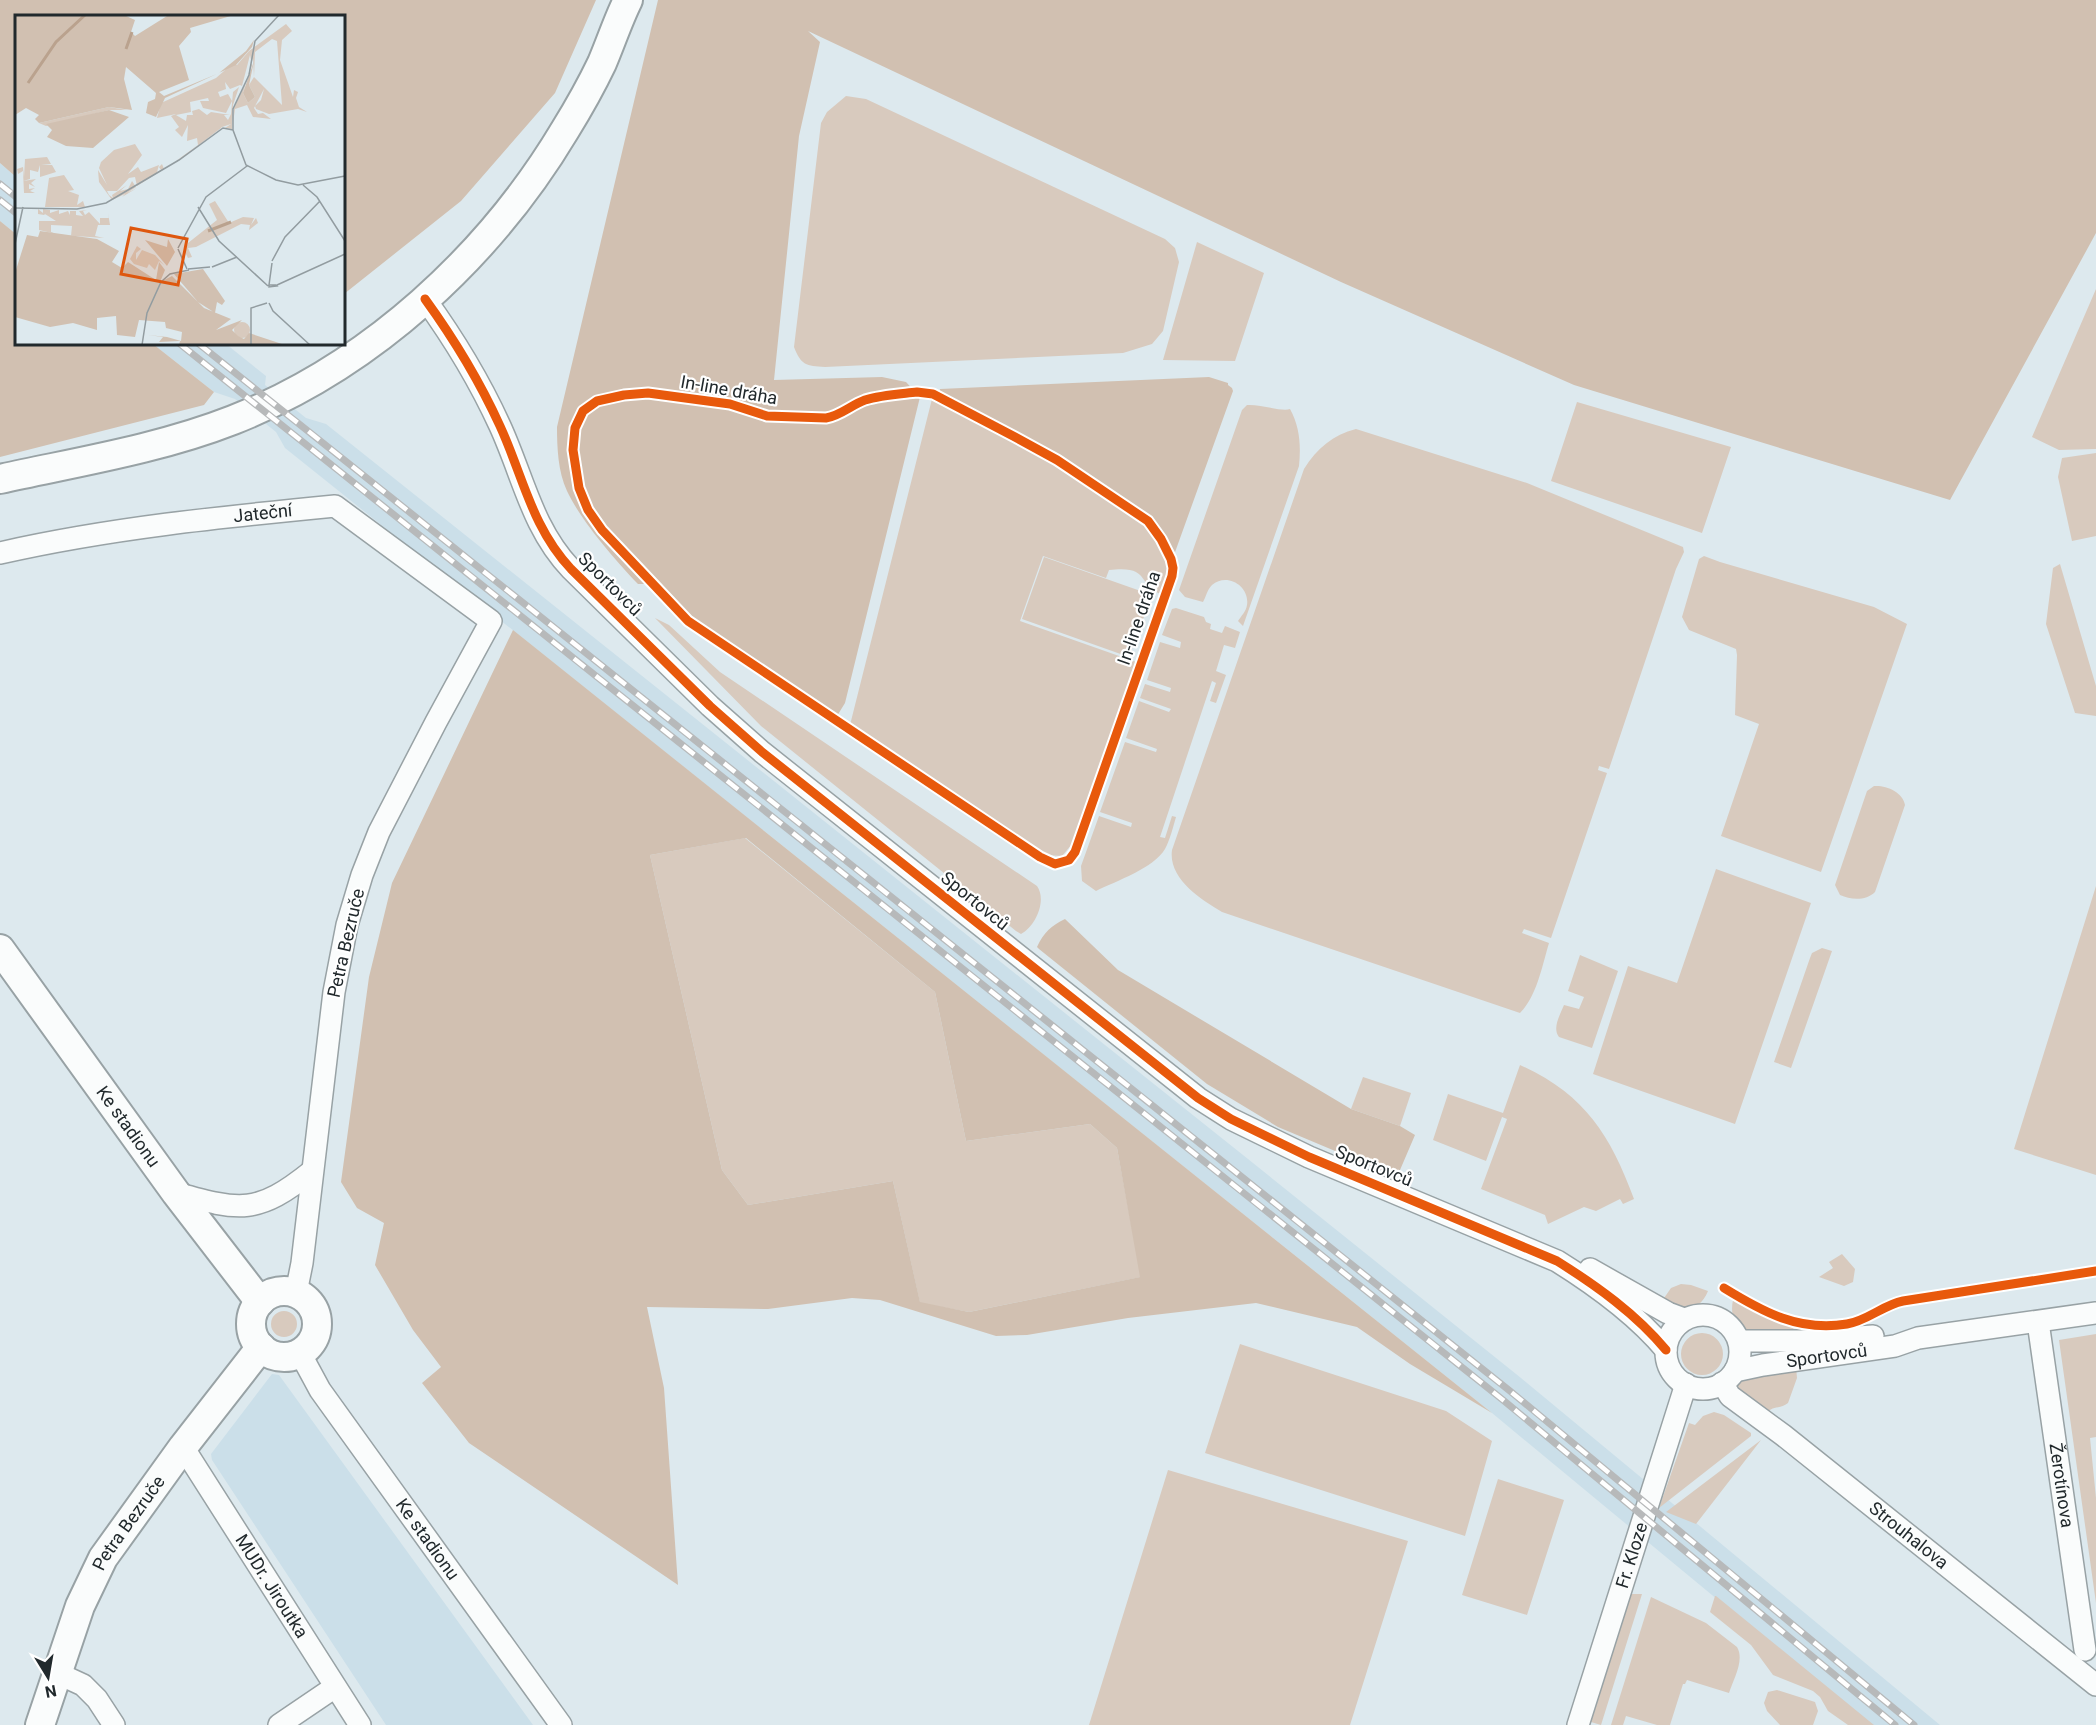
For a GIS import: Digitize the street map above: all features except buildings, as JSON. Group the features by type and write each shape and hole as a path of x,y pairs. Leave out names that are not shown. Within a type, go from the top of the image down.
{"street":[{"path":"0,479 158,444 231,421 267,406 328,373 370,344 425,299 482,243 508,213 544,164 566,128 601,64 628,0"},
{"name":"Sportovců","path":"425,299 459,349 486,398 517,467 536,519 554,549 583,581 710,706 762,752 1167,1076 1214,1108 1262,1135 1309,1157 1557,1261 1584,1278 1638,1320 1666,1350 1671,1370 1686,1384 1698,1388 1710,1388 1728,1377 1783,1361 1895,1346 1918,1338 2096,1313"},
{"name":"Jateční","path":"0,553 113,530 335,506 491,621"},
{"name":"Petra Bezruče","path":"296,1293 302,1263 334,992 347,925 362,875 379,832 435,722 491,621"},
{"name":"Ke stadionu","path":"0,949 176,1193 260,1302"},
{"path":"176,1193 224,1206 241,1207 258,1204 280,1195 312,1170"},
{"name":"Sportovců","path":"1557,1261 1581,1265 1668,1313 1684,1319"},
{"path":"277,1292 296,1293 311,1305 317,1322 313,1340 300,1353 276,1356 261,1347 254,1336 252,1324 254,1312 260,1302 277,1292"},
{"path":"1666,1350 1673,1330 1684,1319 1714,1316 1734,1330 1739,1341 1741,1353 1728,1377"},
{"name":"Žerotínova","path":"2038,1322 2090,1649"},
{"name":"Sportovců","path":"1739,1341 1801,1341 1901,1334 1918,1338"},
{"name":"Petra Bezruče","path":"40,1725 80,1606 103,1558 183,1447 261,1347"},
{"name":"Ke stadionu","path":"300,1353 320,1390 561,1725"},
{"name":"Strouhalova","path":"1728,1377 1730,1396 1783,1435 2096,1685"},
{"name":"Fr. Kloze","path":"1578,1725 1686,1384"},
{"name":"MUDr. Jiroutka","path":"183,1447 360,1725"},
{"path":"2056,1653 2090,1649"},
{"path":"57,1673 83,1685 97,1699 114,1725"},
{"path":"279,1725 335,1687"}],"shaded area":[{"path":"0,0 596,0 555,93 461,201 345,293 345,15 15,15 15,176 0,163"},
{"path":"658,0 2096,0 2096,233 1950,500 1574,385 1341,282 808,31 820,42 799,136 774,380 882,377 906,382 920,397 845,703 837,716 693,618 658,584 638,584 609,552 573,503 560,468 557,427"},
{"path":"846,96 866,99 1165,239 1175,248 1179,262 1163,331 1152,344 1123,353 825,367 813,366 802,361 794,347 821,123 827,112"},
{"path":"0,163 15,176 15,233 0,221"},
{"path":"0,221 15,233 15,345 154,345 214,392 204,405 0,457"},
{"path":"1197,242 1264,273 1235,361 1163,360"},
{"path":"2096,289 2096,449 2059,450 2032,437"},
{"path":"154,345 227,345 266,376 265,385 306,418 326,424 1248,1159 1521,1378 1940,1725 1869,1725 1492,1413 285,448 276,432 235,399 214,392"},
{"path":"1209,377 1228,383 1233,391 1174,555 1150,516 1057,456 940,392 940,389"},
{"path":"932,399 1033,452 1146,525 1168,564 1169,569 1161,594 1148,586 1138,573 1132,570 1109,570 1106,578 1043,556 1020,621 1136,662 1072,844 1062,856 1046,855 850,725"},
{"path":"1577,402 1731,447 1702,533 1551,481"},
{"path":"1247,405 1290,409 1298,430 1300,451 1299,466 1243,626 1238,621 1246,610 1247,598 1245,592 1236,583 1218,581 1210,587 1203,602 1185,597 1179,590 1242,410"},
{"path":"1356,429 1527,483 1683,547 1684,552 1676,569 1609,769 1599,766 1598,770 1607,773 1551,938 1524,929 1522,933 1549,943 1535,989 1520,1013 1222,912 1187,887 1175,870 1172,860 1172,850 1304,469 1326,443"},
{"path":"2096,453 2096,536 2072,541 2058,477 2062,458"},
{"path":"1704,556 1874,607 1907,624 1821,872 1721,836 1759,724 1735,715 1736,649 1689,630 1682,617 1699,559"},
{"path":"1044,557 1152,595 1129,657 1022,619"},
{"path":"2060,564 2096,686 2096,716 2075,713 2046,624 2053,568"},
{"path":"1176,608 1204,617 1206,622 1211,624 1210,629 1222,633 1225,626 1240,632 1235,648 1224,645 1216,671 1226,675 1216,703 1210,701 1216,683 1212,681 1160,837 1165,838 1172,816 1176,817 1165,849 1160,856 1144,868 1096,891 1082,881 1081,866 1099,816 1131,827 1132,823 1100,812 1125,742 1156,752 1157,749 1126,738 1139,701 1169,712 1171,709 1140,698 1145,684 1170,692 1171,688 1147,680 1160,642 1180,648 1181,642 1162,635 1172,609"},
{"path":"655,618 669,625 720,672 1037,886 1041,898 1040,905 1031,925 1021,934 1016,931 761,726"},
{"path":"513,630 1492,1413 1410,1364 1357,1327 1256,1303 1128,1318 1027,1335 996,1336 880,1300 852,1298 768,1309 647,1307 664,1388 678,1585 469,1443 422,1383 441,1367 413,1330 375,1265 384,1223 357,1208 341,1182 369,977 392,883","holes":["746,838 935,992 966,1141 1090,1124 1117,1148 1140,1277 969,1312 920,1302 893,1181 748,1205 722,1170 650,855"]},
{"path":"1874,786 1893,790 1901,796 1905,805 1875,892 1863,898 1849,898 1840,895 1835,885 1867,791"},
{"path":"745,838 935,992 966,1141 1090,1124 1117,1148 1141,1277 969,1312 920,1303 893,1181 748,1205 722,1170 650,855"},
{"path":"1716,869 1811,903 1735,1124 1593,1074 1628,966 1677,983"},
{"path":"2096,886 2096,1175 2014,1149"},
{"path":"1065,919 1118,970 1351,1109 1400,1126 1415,1135 1397,1177 1278,1127 1207,1084 1037,947 1048,930"},
{"path":"1822,948 1832,951 1791,1068 1774,1062 1812,953"},
{"path":"1580,955 1618,971 1592,1048 1559,1037 1556,1030 1564,1005 1579,1009 1584,997 1568,991"},
{"path":"1520,1065 1561,1089 1592,1118 1615,1155 1634,1199 1623,1204 1620,1199 1596,1211 1584,1207 1548,1224 1545,1215 1481,1189 1507,1119 1502,1117 1486,1161 1433,1140 1448,1094 1503,1113"},
{"path":"1363,1077 1411,1093 1400,1126 1351,1109"},
{"path":"1842,1254 1855,1269 1853,1282 1844,1286 1819,1277 1833,1268 1829,1262"},
{"path":"1681,1284 1708,1291 1704,1299 1694,1307 1682,1308 1662,1301 1671,1288"},
{"path":"1733,1300 1743,1303 1758,1314 1793,1327 1795,1335 1746,1334 1738,1327 1734,1319"},
{"path":"284,1311 293,1315 297,1324 293,1333 284,1337 275,1333 271,1324 275,1315"},
{"path":"1702,1333 1710,1334 1717,1339 1722,1346 1722,1362 1717,1369 1710,1374 1702,1375 1694,1374 1687,1369 1682,1362 1681,1354 1682,1346 1687,1339 1694,1334"},
{"path":"2096,1334 2096,1437 2090,1438 2096,1498 2096,1603 2059,1340"},
{"path":"1240,1344 1446,1411 1492,1441 1465,1536 1205,1453"},
{"path":"1796,1367 1797,1378 1788,1403 1771,1409 1765,1415 1736,1390 1740,1379"},
{"path":"272,1374 279,1375 533,1725 386,1725 212,1460 211,1454"},
{"path":"1714,1412 1724,1415 1751,1433 1751,1436 1659,1508 1689,1423 1695,1425 1703,1416"},
{"path":"1761,1440 1696,1524 1666,1512"},
{"path":"1168,1470 1408,1541 1350,1725 1089,1725"},
{"path":"1498,1479 1564,1500 1527,1615 1462,1595"},
{"path":"1631,1594 1642,1594 1601,1725 1591,1722"},
{"path":"1715,1596 1874,1725 1848,1725 1828,1711 1820,1697 1813,1691 1773,1675 1751,1645 1710,1612"},
{"path":"1651,1597 1706,1623 1737,1647 1740,1658 1738,1670 1729,1693 1687,1680 1683,1684 1670,1725 1657,1725 1626,1716 1623,1725 1611,1725"},
{"path":"1777,1690 1815,1702 1818,1711 1813,1725 1780,1725 1767,1711 1764,1703 1768,1692"}],"railway":[{"path":"0,184 15,196"},
{"path":"0,200 15,212"},
{"path":"181,345 1503,1400 1895,1725"},
{"path":"200,345 1510,1391 1914,1725"}],"cycle path":[{"path":"425,299 484,392 537,519 558,553 571,569 710,706 762,752 1198,1098 1231,1119 1309,1157 1557,1261 1615,1301 1642,1324 1666,1350"},
{"name":"In-line dráha","path":"917,392 933,394 1057,460 1148,521 1161,539 1171,559 1172,576 1075,852 1069,860 1055,864 1040,857 688,621 602,530 588,510 579,488 573,450 575,428 583,411 597,401 648,393 730,404 767,416 826,418 865,400 917,392"},
{"path":"1724,1288 1782,1318 1813,1325 1830,1326 1854,1322 1903,1301 2096,1271"}]}
